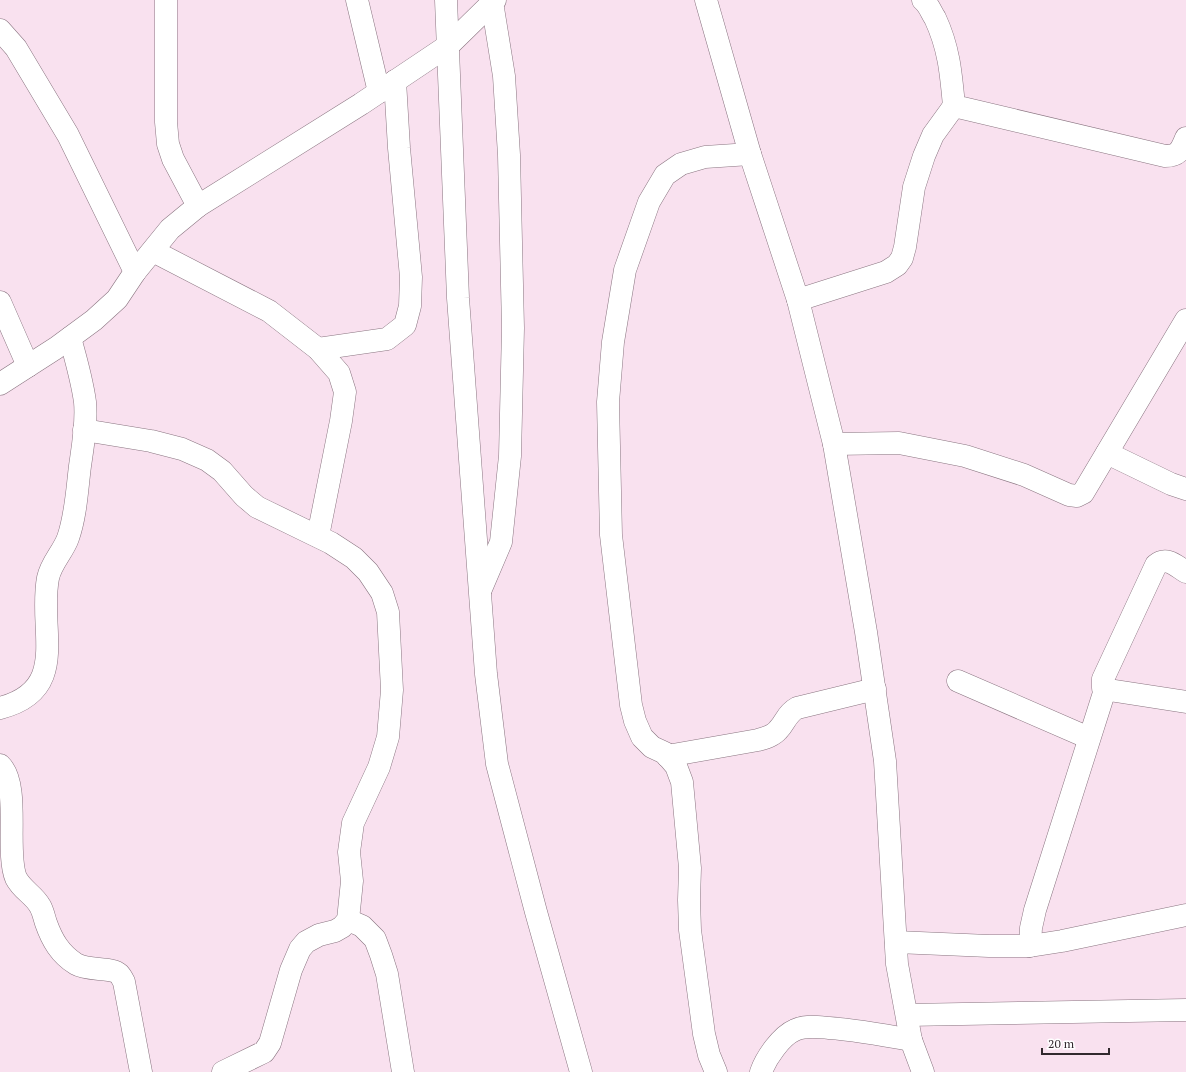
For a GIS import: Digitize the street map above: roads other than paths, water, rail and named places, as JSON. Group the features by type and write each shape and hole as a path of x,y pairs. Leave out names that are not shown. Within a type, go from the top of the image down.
{"street":[{"path":"166,0 166,122 168,144 173,159 198,206"},
{"path":"318,348 387,339 405,325 410,306 411,277 399,148 387,86 357,0"},
{"path":"446,0 458,298 486,674 498,764 536,912 581,1072"},
{"path":"706,0 750,154 798,300 834,444 866,632 885,761 897,964 911,1040 923,1072"},
{"path":"798,300 886,272 897,264 902,258 914,187 924,156 933,136 954,106 951,67 942,34 928,4 923,0"},
{"path":"0,384 70,338 94,320 117,299 135,272 170,229 198,206 449,45 493,1"},
{"path":"480,590 501,542 510,456 513,328 509,155 504,76 493,1"},
{"path":"0,30 16,48 68,135 135,272"},
{"path":"954,106 1165,156 1172,156 1179,152 1186,138"},
{"path":"716,1072 709,1055 704,1034 690,930 688,900 690,868 682,782 676,766 665,753 652,747 642,737 635,721 631,705 611,535 608,402 612,342 626,270 649,202 665,175 681,164 705,157 750,154"},
{"path":"153,251 269,311 318,348 339,373 345,392 341,421 318,536"},
{"path":"0,302 28,366"},
{"path":"834,444 899,442 965,456 1024,475 1073,497 1083,493 1186,320"},
{"path":"0,708 10,706 26,698 37,686 46,671 48,651 45,603 49,577 68,538 74,512 84,430 85,404 81,378 70,338"},
{"path":"84,430 150,441 182,449 207,460 222,471 244,496 257,507 318,536 354,558 368,572 382,593 388,612 392,690 388,737 379,767 353,823 349,852 352,881 348,920 342,927 335,931 319,935 306,942 300,949 291,970 270,1043 264,1052 223,1072"},
{"path":"1107,453 1171,484 1186,489"},
{"path":"1030,946 1031,928 1035,910 1105,692 1103,688 1103,679 1156,565 1160,561 1165,560 1186,572"},
{"path":"958,681 1089,738"},
{"path":"667,756 758,740 770,736 778,731 790,712 797,708 875,689"},
{"path":"1105,692 1109,690 1186,702"},
{"path":"0,765 4,769 8,779 10,793 13,861 16,878 24,890 40,906 51,937 58,948 66,956 77,965 92,969 110,970 118,973 124,982 141,1072"},
{"path":"896,942 989,946 1030,946 1062,941 1186,915"},
{"path":"348,920 362,926 375,939 379,950 387,974 403,1072"},
{"path":"906,1015 1186,1010"},
{"path":"761,1072 763,1066 779,1042 795,1030 811,1027 855,1030 911,1040"}]}
